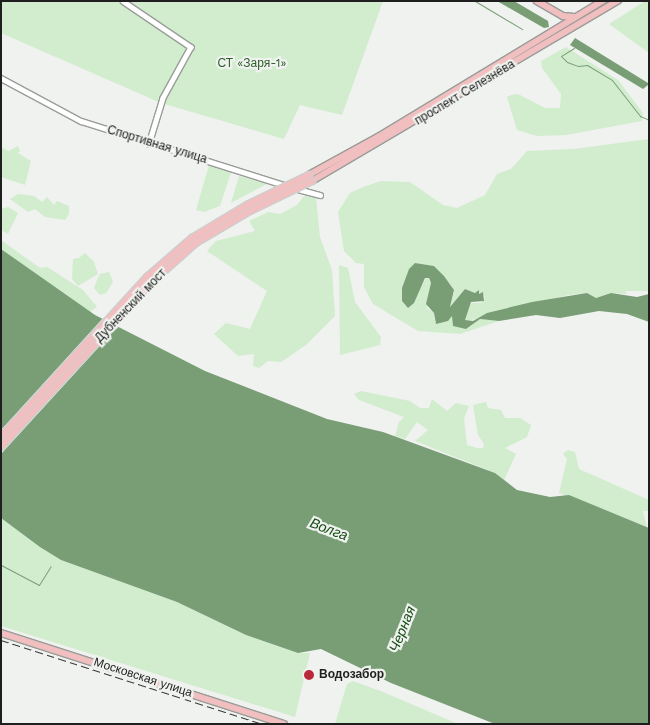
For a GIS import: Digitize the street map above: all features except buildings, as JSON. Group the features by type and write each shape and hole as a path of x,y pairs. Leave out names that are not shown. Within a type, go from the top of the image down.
{"main road":[{"path":"537,1 560,14 576,17"},
{"name":"проспект Селезнёва","path":"310,178 603,1"},
{"name":"проспект Селезнёва","path":"310,178 618,1"},
{"path":"560,14 562,25"},
{"name":"Дубненский мост","path":"1,437 147,277 192,238 247,205 310,178"},
{"name":"Дубненский мост","path":"1,447 152,282 196,243 310,178"},
{"name":"Московская улица","path":"1,633 284,724"}],"street":[{"path":"123,1 191,47 163,98 149,144"},
{"name":"Спортивная улица","path":"1,78 81,121 149,144 320,195"}],"green space":[{"name":"СТ «Заря-1»","path":"1,1 383,1 342,115 300,105 284,139 161,103 1,33"},
{"path":"645,1 649,1 649,53 609,24"},
{"path":"566,47 618,80 643,113 642,121 566,135 537,136 517,130 507,97 518,94 545,108 560,108 561,94 542,68 541,61"},
{"path":"649,139 649,291 625,291 627,294 611,293 596,298 587,293 568,295 467,321 463,318 471,303 481,303 485,296 465,289 450,307 454,292 450,284 434,266 415,263 402,288 402,301 408,307 427,277 431,283 427,308 434,313 435,323 448,321 452,316 466,329 480,319 499,321 460,334 418,331 373,304 364,287 364,264 356,263 344,251 338,212 350,193 363,187 381,181 410,182 443,205 457,208 485,195 497,174 511,169 527,151 574,149"},
{"path":"18,146 20,151 18,153 31,161 25,185 1,177 1,147 9,151"},
{"path":"209,165 231,172 220,206 204,212 196,210"},
{"path":"239,176 267,184 231,203"},
{"path":"18,194 34,196 42,202 47,197 54,205 57,201 69,206 69,214 65,220 45,217 35,209 28,212 10,199"},
{"path":"304,196 316,197 320,237 332,270 335,316 306,345 281,362 268,361 259,368 253,366 254,354 238,356 214,334 226,323 250,329 267,291 207,251 216,241 255,231 249,221 268,212 280,214 297,205"},
{"path":"8,207 18,213 8,234 1,230 1,209"},
{"path":"1,240 40,268 47,267 83,290 97,307 90,312 82,307 1,249"},
{"path":"85,253 94,262 98,274 78,286 72,279 73,259 79,258"},
{"path":"339,265 348,268 355,302 381,337 380,345 340,355"},
{"path":"109,272 113,282 106,293 100,295 94,288 97,280 100,274"},
{"path":"361,391 410,401 420,408 429,408 432,399 447,411 456,403 469,406 464,418 467,445 477,448 483,448 484,444 478,435 473,405 486,402 488,408 501,410 505,418 520,418 531,425 527,437 505,448 516,454 504,480 495,473 415,441 428,430 417,422 405,439 395,436 399,422 404,417 359,400 354,394"},
{"path":"568,450 575,452 579,469 649,500 649,511 643,511 647,527 559,493 567,459 563,454"},
{"path":"1,518 61,560 177,602 246,635 298,653 310,653 295,717 1,626"},
{"path":"353,681 458,724 335,724 347,684"}],"water":[{"path":"497,1 514,1 548,21 549,27 544,28"},
{"path":"575,38 648,83 648,85 643,89 570,45"},
{"path":"1,249 95,315 205,371 327,419 383,432 495,473 517,490 550,497 569,495 649,528 649,724 495,724 391,683 321,649 298,653 246,635 177,602 61,560 40,547 1,518"},
{"path":"415,263 434,266 444,276 454,290 450,307 465,289 475,293 479,290 479,294 483,292 484,301 471,302 465,320 473,321 487,313 532,302 587,293 596,298 611,293 637,297 649,294 649,322 627,314 599,311 560,318 536,315 499,321 480,319 466,329 453,326 452,316 448,321 436,324 434,313 426,304 431,283 429,278 425,278 414,303 408,308 402,301 402,288 409,269"}],"pier":[{"path":"104,317 119,325 1,454 1,430"}],"waterway":[{"path":"475,1 522,29"},
{"path":"574,48 561,56 567,62 578,66 587,65 612,80 640,116 647,119"},
{"path":"649,172 649,210"},
{"path":"1,565 39,585 51,566"}],"railway":[{"path":"1,640 262,724"}],"place":[{"name":"Водозабор","path":"309,675"}],"water label":[{"name":"Волга","path":"329,529"},
{"name":"Черная","path":"402,629"}]}
